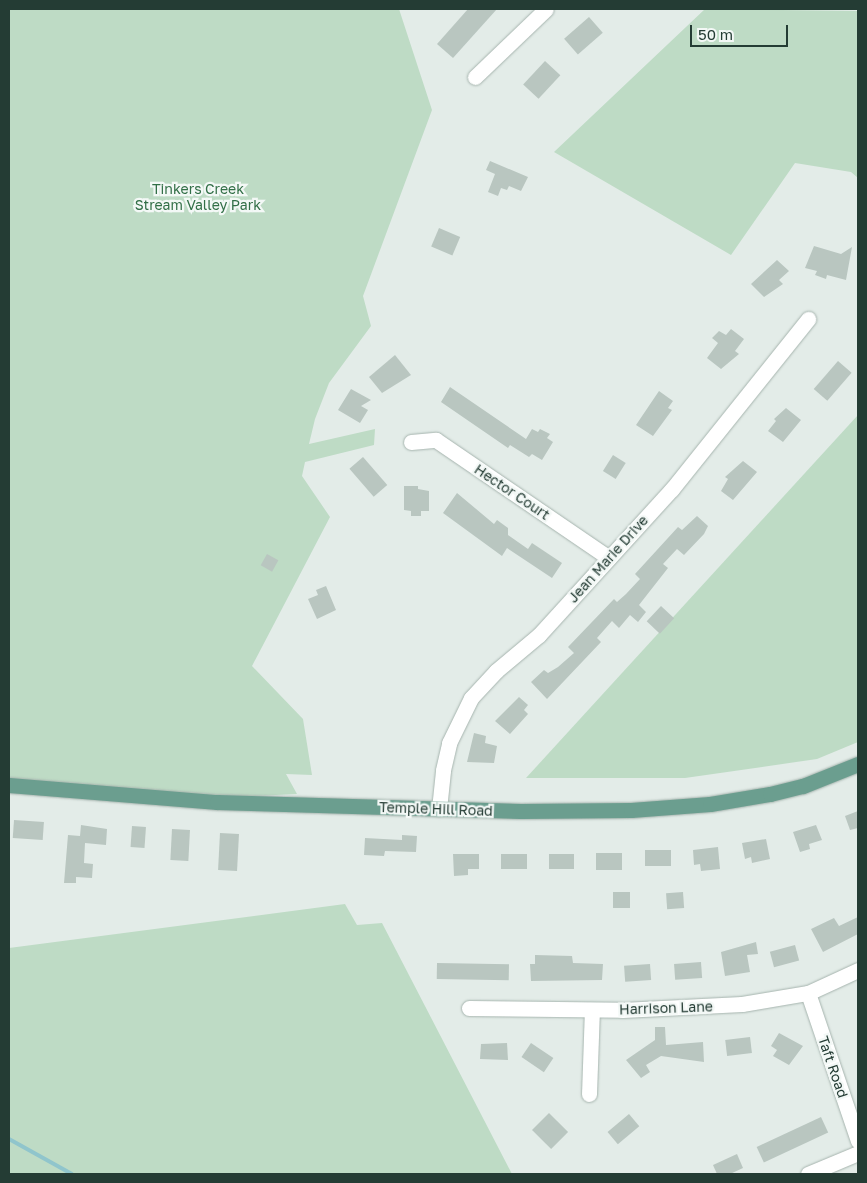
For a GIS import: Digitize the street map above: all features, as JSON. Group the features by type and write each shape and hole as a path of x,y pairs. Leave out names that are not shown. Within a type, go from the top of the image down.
{"main road":[{"name":"Temple Hill Road","path":"9,785 217,802 439,809 631,810 710,804 803,786 858,764"}],"street":[{"path":"474,77 546,9"},
{"name":"Jean Marie Drive","path":"439,809 442,770 450,743 471,698 496,671 539,635 672,489 808,319"},
{"name":"Hector Court","path":"411,442 436,440 610,558"},
{"name":"Harrison Lane","path":"468,1008 592,1010 712,1007 808,993 858,970"},
{"name":"Taft Road","path":"808,993 858,1141"},
{"path":"589,1094 592,1010"},
{"path":"808,1174 858,1152"}],"green space":[{"name":"Tinkers Creek Stream Valley Park","path":"9,9 399,9 432,110 363,296 371,326 329,383 315,419 309,444 375,429 374,445 305,462 302,476 330,517 252,666 303,719 312,775 286,774 297,794 233,797 9,781"},
{"path":"705,9 858,11 858,178 851,172 795,163 731,255 554,152"},
{"path":"858,415 858,742 817,759 685,778 526,778"},
{"path":"345,904 357,925 382,923 512,1174 9,1174 9,948"}],"building":[{"path":"468,9 497,9 453,58 437,44"},
{"path":"589,17 603,33 578,54 564,39"},
{"path":"545,61 560,75 539,99 523,84"},
{"path":"490,161 528,177 521,191 509,186 507,190 501,188 498,196 488,192 495,174 486,170"},
{"path":"439,228 460,237 452,255 431,246"},
{"path":"814,246 841,254 852,247 846,280 827,275 826,279 815,275 817,271 805,268"},
{"path":"777,260 789,271 779,280 783,284 764,297 751,284"},
{"path":"731,329 744,339 735,351 739,354 721,369 707,358 718,343 712,338 719,331 726,335"},
{"path":"395,355 411,375 382,393 369,377"},
{"path":"838,361 852,373 827,401 814,389"},
{"path":"450,387 526,439 532,429 538,432 540,429 550,434 547,438 553,442 542,460 532,454 529,457 510,445 508,448 441,402"},
{"path":"351,389 371,400 361,406 368,410 360,423 338,410"},
{"path":"659,391 673,401 668,408 672,410 653,436 636,425"},
{"path":"786,408 801,420 783,442 768,431 776,421 774,419"},
{"path":"613,455 626,463 616,479 603,471"},
{"path":"363,457 387,485 374,497 349,469"},
{"path":"743,461 757,472 733,500 721,491 728,479 725,477"},
{"path":"404,486 418,486 418,489 429,491 429,511 421,511 421,516 411,516 411,511 404,510"},
{"path":"457,493 494,524 497,520 508,528 508,535 528,549 532,543 562,563 552,578 507,548 502,556 443,513"},
{"path":"697,516 708,526 704,534 684,555 677,549 663,564 668,568 639,605 646,612 638,622 630,615 619,628 612,621 597,638 601,642 547,699 531,682 544,670 548,673 574,653 568,647 614,599 617,602 640,579 635,574 678,527 682,530"},
{"path":"267,554 278,560 272,572 261,565"},
{"path":"326,586 336,610 317,619 308,599 318,595 316,590"},
{"path":"661,606 674,618 660,634 647,621"},
{"path":"519,697 528,705 524,710 528,714 510,734 495,721"},
{"path":"474,733 486,736 485,743 497,746 494,763 467,762"},
{"path":"858,811 858,828 850,830 845,816"},
{"path":"14,820 44,822 43,840 13,838"},
{"path":"81,825 107,829 106,845 85,843 84,863 93,864 92,878 76,877 76,883 64,883 68,835 80,836"},
{"path":"816,825 822,840 809,844 810,849 800,852 793,832"},
{"path":"132,826 146,827 145,848 131,847"},
{"path":"172,829 190,830 188,861 170,860"},
{"path":"220,833 239,834 237,871 218,870"},
{"path":"402,835 417,836 416,852 385,851 384,856 364,855 365,838 402,840"},
{"path":"766,839 770,859 752,863 751,857 745,859 742,843"},
{"path":"718,847 720,869 701,871 700,864 694,865 693,850"},
{"path":"645,850 671,850 671,866 645,866"},
{"path":"596,853 622,853 622,870 596,870"},
{"path":"453,854 479,854 479,869 468,869 468,875 454,876"},
{"path":"501,854 527,854 527,869 501,869"},
{"path":"549,854 574,854 574,869 549,869"},
{"path":"613,892 630,892 630,908 613,908"},
{"path":"683,892 684,908 667,909 666,893"},
{"path":"858,917 858,934 823,952 811,929 834,918 839,926"},
{"path":"756,942 758,954 747,955 750,972 725,976 721,952"},
{"path":"795,945 799,960 774,967 770,952"},
{"path":"535,955 572,956 573,963 603,964 602,980 531,981 530,964 535,964"},
{"path":"701,962 702,978 675,980 674,964"},
{"path":"437,963 509,964 509,980 437,979"},
{"path":"650,964 651,980 625,982 624,966"},
{"path":"655,1027 665,1027 666,1045 703,1042 704,1062 661,1056 646,1065 650,1072 641,1078 626,1060 655,1040"},
{"path":"779,1033 803,1046 789,1065 773,1056 777,1050 771,1046"},
{"path":"750,1037 752,1053 727,1056 725,1040"},
{"path":"507,1043 508,1060 480,1059 481,1044"},
{"path":"531,1043 553,1058 544,1072 521,1057"},
{"path":"549,1113 568,1132 551,1149 532,1130"},
{"path":"629,1114 639,1126 618,1144 608,1132"},
{"path":"821,1117 828,1132 764,1162 757,1147"},
{"path":"737,1154 743,1168 730,1174 717,1174 713,1165"}],"waterway":[{"path":"9,1139 72,1174"}]}
